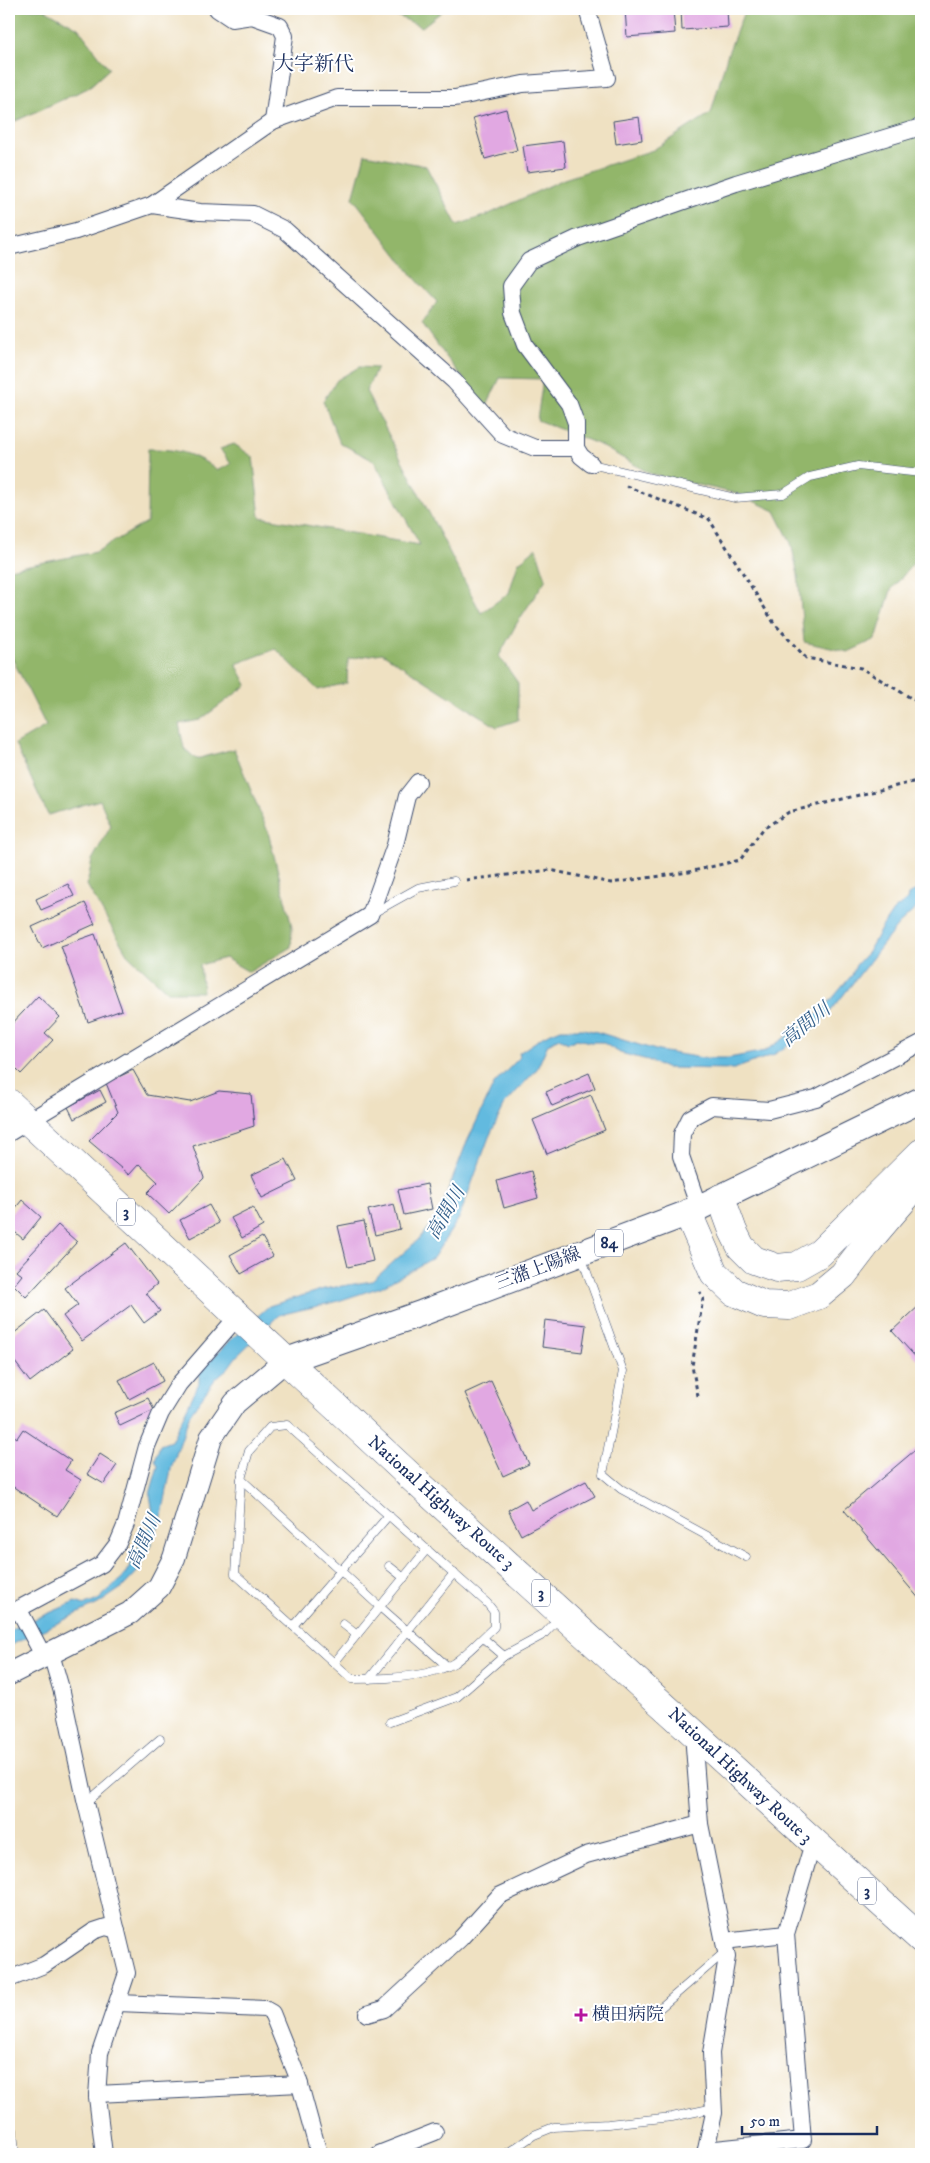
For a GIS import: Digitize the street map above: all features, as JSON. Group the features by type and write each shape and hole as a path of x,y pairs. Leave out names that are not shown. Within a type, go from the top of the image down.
{"highway":[{"name":"National Highway Route 3","path":"15,1119 240,1319 693,1734 921,1939"},
{"path":"703,1206 732,1231 741,1247 754,1260 777,1268 796,1266 820,1253 921,1153"},
{"path":"703,1206 714,1273 734,1292 764,1305 788,1306 819,1295 844,1275 875,1233 921,1179"}],"main road":[{"name":"三潴上陽線","path":"277,1353 422,1314 703,1206 921,1100"}],"street":[{"path":"217,9 232,19 252,16 280,26 285,36 273,121"},
{"path":"9,247 76,232 152,206 273,121 337,98 455,98 523,84 607,78 587,9"},
{"path":"591,464 581,456 576,448 576,423 569,404 525,345 513,313 511,286 529,261 578,238 736,183 921,128"},
{"path":"152,206 200,212 253,214 286,230 454,381 502,435 536,448 576,448"},
{"path":"15,1119 370,914 395,845 407,796 418,782"},
{"path":"703,1206 681,1156 682,1134 690,1118 712,1106 768,1110 816,1098 921,1043"},
{"path":"104,2154 97,2094 100,2053 127,1973 86,1803 62,1692 44,1652 17,1614 102,1564 118,1543 126,1524 147,1446 161,1413 179,1384 240,1319"},
{"path":"9,1674 44,1652 130,1613 159,1587 174,1558 211,1438 235,1403 277,1353"},
{"path":"693,1734 700,1824 727,1957 711,2053 714,2108 705,2152 803,2140 786,1934 813,1843"},
{"path":"367,2014 384,2009 461,1938 499,1896 586,1855 700,1824"},
{"path":"9,1979 44,1965 94,1931 106,1927 117,1930"},
{"path":"725,1946 786,1934"},
{"path":"118,2004 266,2009 272,2013 300,2084 319,2154"},
{"path":"97,2094 300,2084"},
{"path":"379,2154 435,2132"}],"lane":[{"path":"591,464 735,498 783,494 810,477 858,466 921,474"},
{"path":"370,914 418,888 454,881"},
{"path":"580,1254 623,1371 603,1474 621,1489 746,1557"},
{"path":"287,1425 388,1515 487,1603 494,1612 494,1627 453,1663 440,1669 387,1679 352,1679 235,1574 241,1479 249,1451 270,1427 287,1425"},
{"path":"241,1479 407,1632 447,1666"},
{"path":"293,1626 388,1515"},
{"path":"334,1663 427,1549"},
{"path":"389,1566 404,1578"},
{"path":"369,1679 454,1573"},
{"path":"390,1722 457,1697 504,1656 543,1635 564,1614"},
{"path":"343,1624 357,1635"},
{"path":"483,1638 504,1656"},
{"path":"86,1803 160,1739"},
{"path":"660,2008 725,1946"},
{"path":"506,2154 534,2135 554,2127 635,2121 714,2108"},
{"path":"9,2119 13,2130 15,2154"}],"path":[{"path":"620,483 709,519 774,623 806,658 861,668 921,704"},
{"path":"454,881 550,870 611,883 697,870 740,860 763,829 789,812 921,780"},
{"path":"697,1284 703,1298 692,1366 698,1396"}],"green space":[{"path":"9,9 44,9 78,28 109,69 88,88 9,124"},
{"path":"389,9 445,9 422,27 391,13"},
{"path":"745,9 921,9 921,554 891,590 876,639 848,652 804,642 798,575 791,543 775,511 738,494 651,474 598,444 537,420 543,379 500,378 486,407 422,323 437,302 414,277 353,198 365,154 426,166 457,225 487,215 564,179 653,150 711,113 727,56"},
{"path":"359,367 377,368 366,391 481,613 509,593 518,563 536,548 546,579 517,623 499,656 518,683 518,720 497,727 382,653 348,659 347,683 318,690 276,649 236,664 247,685 200,720 179,724 184,748 196,759 234,749 268,832 292,927 291,947 249,972 225,958 200,965 203,992 168,992 127,954 87,885 92,860 111,826 100,800 48,815 15,744 46,726 9,652 9,569 96,552 147,522 148,449 185,453 218,470 231,464 220,449 234,444 253,457 260,517 420,545 374,461 340,443 323,401 337,380"}],"water":[{"name":"高間川","path":"921,887 921,904 898,925 831,1011 810,1032 773,1055 734,1069 665,1068 648,1060 620,1053 602,1042 577,1039 568,1043 559,1038 548,1044 537,1069 505,1104 489,1137 459,1218 433,1258 381,1287 335,1302 279,1315 216,1378 190,1414 171,1469 161,1521 140,1569 123,1587 98,1604 9,1646 9,1630 75,1602 85,1605 98,1600 123,1577 154,1520 150,1494 158,1466 155,1460 160,1445 171,1441 199,1383 199,1373 227,1343 269,1306 324,1289 372,1281 418,1240 439,1214 466,1144 494,1084 520,1057 519,1053 544,1036 561,1029 583,1029 659,1051 703,1058 729,1058 765,1051 808,1022 825,1007 852,975 856,965 868,952 893,911 907,900 908,895"}],"building":[{"path":"625,9 673,9 675,33 627,37"},
{"path":"681,9 727,9 728,27 682,30"},
{"path":"506,109 517,150 485,159 473,118"},
{"path":"639,117 642,140 616,144 613,121"},
{"path":"563,141 566,167 527,172 523,146"},
{"path":"68,884 74,896 41,910 36,899"},
{"path":"85,903 95,924 42,948 32,927"},
{"path":"95,934 122,1010 88,1022 61,946"},
{"path":"38,996 60,1017 45,1033 53,1040 21,1074 9,1062 9,1027"},
{"path":"133,1070 147,1095 190,1102 219,1091 251,1094 254,1126 193,1146 204,1178 169,1214 147,1193 158,1182 139,1164 129,1175 89,1141 118,1112 106,1083"},
{"path":"589,1073 595,1088 552,1106 546,1092"},
{"path":"100,1090 106,1102 74,1119 68,1107"},
{"path":"591,1095 605,1130 547,1154 533,1120"},
{"path":"286,1159 297,1181 262,1198 251,1175"},
{"path":"531,1171 538,1198 504,1208 497,1181"},
{"path":"427,1184 432,1209 404,1215 398,1190"},
{"path":"22,1200 41,1217 23,1239 9,1227 9,1216"},
{"path":"394,1204 400,1229 375,1235 368,1210"},
{"path":"209,1205 219,1223 190,1238 180,1220"},
{"path":"253,1207 263,1226 242,1238 231,1218"},
{"path":"364,1221 373,1261 348,1267 338,1226"},
{"path":"58,1225 77,1242 26,1297 14,1285 22,1275 16,1270"},
{"path":"262,1237 273,1256 241,1274 230,1255"},
{"path":"126,1243 157,1284 146,1293 160,1311 144,1323 131,1305 82,1341 63,1316 78,1305 65,1288"},
{"path":"921,1304 921,1363 892,1331"},
{"path":"44,1310 73,1349 30,1382 9,1354 9,1337"},
{"path":"545,1320 586,1325 582,1352 542,1347"},
{"path":"154,1362 163,1381 129,1399 119,1380"},
{"path":"491,1381 529,1464 503,1476 465,1393"},
{"path":"148,1398 154,1410 120,1426 114,1413"},
{"path":"23,1429 71,1461 65,1470 81,1480 57,1516 9,1484 9,1432 17,1438"},
{"path":"921,1445 921,1601 844,1510"},
{"path":"100,1454 117,1465 104,1484 87,1474"},
{"path":"586,1481 595,1496 521,1535 508,1510 526,1500 531,1510"}],"place":[{"name":"横田病院","path":"581,2015"}],"district":[{"name":"大字新代","path":"314,64"}]}
